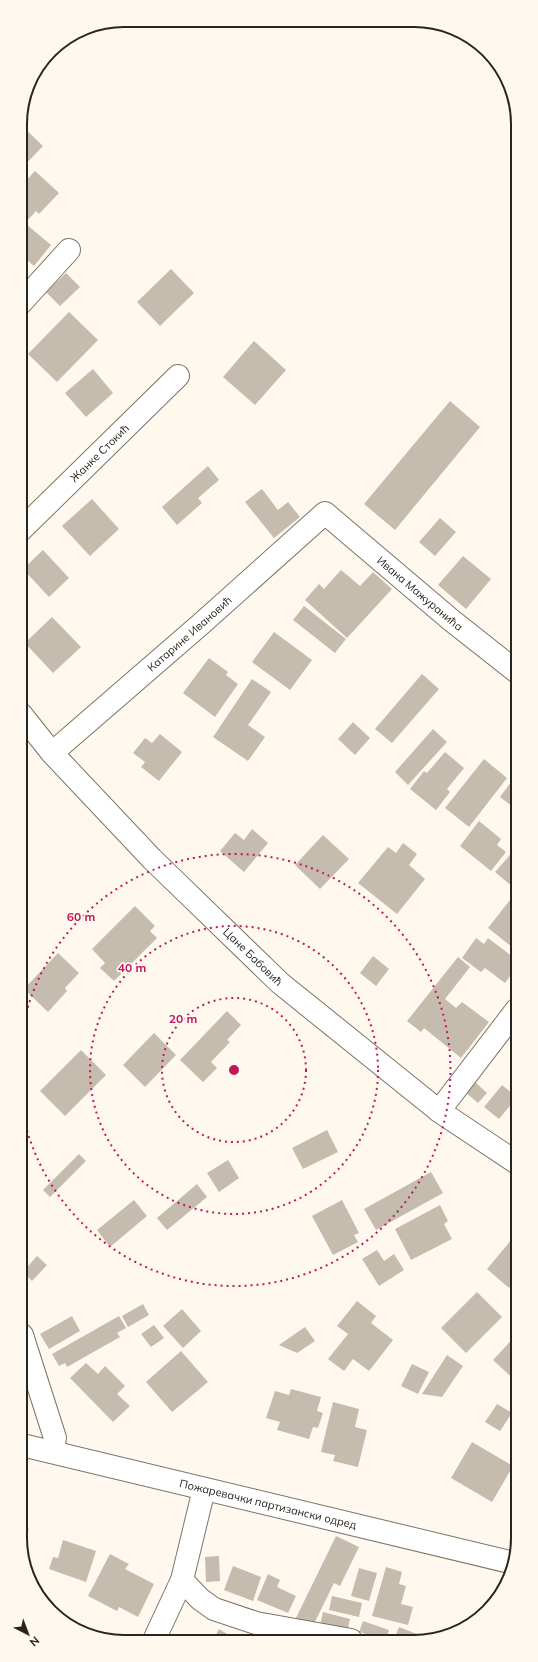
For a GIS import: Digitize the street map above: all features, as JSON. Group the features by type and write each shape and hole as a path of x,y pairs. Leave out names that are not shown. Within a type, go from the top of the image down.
{"street":[{"path":"27,296 69,250"},
{"name":"Жанке Стокић","path":"27,524 178,376"},
{"name":"Ивана Мажуранића","path":"325,513 450,620 511,667"},
{"name":"Катарине Ивановић","path":"52,753 201,624 325,513"},
{"name":"Цане Бабовић","path":"27,722 52,753 152,859 280,983 439,1111 511,1159"},
{"path":"439,1111 511,1016"},
{"path":"27,1351 55,1438 52,1452"},
{"name":"Пожаревачки партизански одред","path":"27,1446 508,1562"},
{"path":"156,1635 182,1580 204,1489"},
{"path":"182,1580 200,1599 214,1609 256,1624 321,1635"}],"building":[{"path":"27,131 43,146 27,163"},
{"path":"35,171 59,193 39,214 36,211 27,221 27,180"},
{"path":"27,225 51,245 34,266 27,260"},
{"path":"171,269 194,293 160,326 137,302"},
{"path":"66,273 80,287 60,306 46,292"},
{"path":"69,312 98,340 57,382 28,354"},
{"path":"254,341 286,370 255,405 223,377"},
{"path":"93,369 113,393 86,417 65,393"},
{"path":"450,401 480,427 395,530 364,504"},
{"path":"208,466 219,480 198,498 202,503 177,525 162,507"},
{"path":"262,489 278,510 288,502 300,517 274,538 245,502"},
{"path":"92,499 119,529 90,556 62,526"},
{"path":"440,518 456,532 435,556 419,542"},
{"path":"43,550 69,578 49,597 27,573 27,565"},
{"path":"463,556 491,579 466,609 438,585"},
{"path":"341,570 360,586 373,572 392,589 347,638 305,600 319,584 324,589"},
{"path":"304,606 346,639 335,653 293,620"},
{"path":"52,617 81,647 53,673 27,645 27,641"},
{"path":"274,632 312,660 290,690 252,662"},
{"path":"209,658 228,672 226,675 238,684 215,717 183,693"},
{"path":"422,674 439,689 392,743 375,729"},
{"path":"252,679 271,692 248,725 265,737 248,761 213,737"},
{"path":"353,722 370,738 355,755 338,739"},
{"path":"433,729 447,742 408,785 395,772"},
{"path":"160,734 182,752 159,781 141,767 145,762 133,753 145,738 152,743"},
{"path":"445,752 464,768 447,789 450,792 436,810 410,789 424,771 427,773"},
{"path":"484,759 507,778 469,827 445,808"},
{"path":"511,782 511,805 500,797"},
{"path":"479,821 501,839 497,845 506,852 491,871 460,846"},
{"path":"252,829 268,843 244,872 220,851 235,833 244,840"},
{"path":"323,835 349,859 320,889 295,865"},
{"path":"403,843 417,854 409,865 425,879 397,914 358,883 388,847 396,853"},
{"path":"510,855 511,856 511,885 495,872"},
{"path":"510,900 511,901 511,946 488,928"},
{"path":"135,906 155,926 150,931 157,938 114,981 100,968 105,963 92,949"},
{"path":"476,938 484,944 488,938 511,955 511,975 505,983 485,968 481,972 462,958"},
{"path":"58,953 79,973 65,988 67,991 48,1012 27,992 27,986"},
{"path":"373,956 389,969 376,986 360,973"},
{"path":"458,957 470,967 445,999 456,1008 462,1002 489,1022 461,1058 424,1028 421,1032 407,1021"},
{"path":"227,1011 241,1025 227,1040 230,1042 211,1062 217,1068 203,1082 180,1060"},
{"path":"154,1033 176,1055 145,1087 123,1065"},
{"path":"81,1050 106,1075 65,1116 40,1091"},
{"path":"474,1081 487,1093 478,1103 465,1092"},
{"path":"502,1085 511,1092 511,1104 499,1119 484,1107"},
{"path":"327,1130 338,1152 303,1169 292,1148"},
{"path":"79,1154 86,1161 50,1197 43,1190"},
{"path":"228,1160 239,1178 219,1192 207,1173"},
{"path":"431,1172 443,1193 376,1230 364,1209"},
{"path":"197,1184 207,1197 167,1230 157,1218"},
{"path":"134,1200 147,1216 110,1247 97,1230"},
{"path":"342,1200 359,1233 354,1235 358,1242 333,1255 312,1216"},
{"path":"440,1205 448,1221 444,1224 452,1239 411,1260 395,1229"},
{"path":"511,1240 511,1286 509,1288 487,1269"},
{"path":"377,1250 384,1261 394,1254 404,1270 379,1286 362,1259"},
{"path":"37,1256 47,1265 32,1281 27,1276 27,1267"},
{"path":"477,1292 502,1317 466,1353 441,1328"},
{"path":"357,1301 376,1316 371,1323 393,1340 369,1371 353,1359 344,1371 328,1359 348,1334 337,1326"},
{"path":"143,1304 149,1315 128,1327 122,1316"},
{"path":"182,1309 201,1331 183,1348 163,1326"},
{"path":"72,1316 80,1331 49,1349 40,1334"},
{"path":"119,1316 126,1328 117,1333 120,1337 67,1367 65,1363 59,1366 52,1354"},
{"path":"154,1325 164,1338 151,1347 141,1334"},
{"path":"305,1327 315,1341 297,1353 279,1345"},
{"path":"511,1341 511,1377 493,1360"},
{"path":"181,1351 208,1382 172,1412 146,1382"},
{"path":"447,1355 463,1366 442,1397 422,1394"},
{"path":"86,1363 98,1374 105,1366 125,1386 117,1394 130,1406 113,1422 70,1378"},
{"path":"412,1364 429,1372 418,1394 401,1386"},
{"path":"291,1389 321,1397 317,1411 323,1413 318,1428 313,1427 309,1439 277,1430 280,1422 266,1418 275,1391 289,1395"},
{"path":"333,1402 359,1409 355,1427 367,1430 358,1467 333,1461 335,1455 321,1452"},
{"path":"497,1404 511,1412 500,1431 485,1422"},
{"path":"472,1442 511,1465 511,1469 492,1502 451,1478"},
{"path":"336,1536 359,1547 340,1586 334,1583 311,1630 294,1622"},
{"path":"63,1540 96,1551 86,1582 49,1569 53,1557 58,1558"},
{"path":"110,1554 129,1564 125,1569 154,1584 138,1617 119,1607 117,1611 88,1596"},
{"path":"219,1556 220,1581 206,1582 205,1557"},
{"path":"233,1566 261,1577 253,1601 224,1590"},
{"path":"386,1567 402,1572 399,1584 406,1586 401,1604 413,1607 408,1625 372,1616"},
{"path":"359,1568 377,1573 369,1601 351,1596"},
{"path":"268,1574 280,1580 277,1587 296,1596 288,1613 257,1600"},
{"path":"332,1596 362,1603 359,1617 329,1610"},
{"path":"323,1612 350,1619 347,1633 320,1626"},
{"path":"363,1621 389,1630 388,1635 369,1635 359,1632"},
{"path":"399,1627 419,1635 414,1635 396,1635"},
{"path":"219,1629 229,1635 216,1635"}]}
